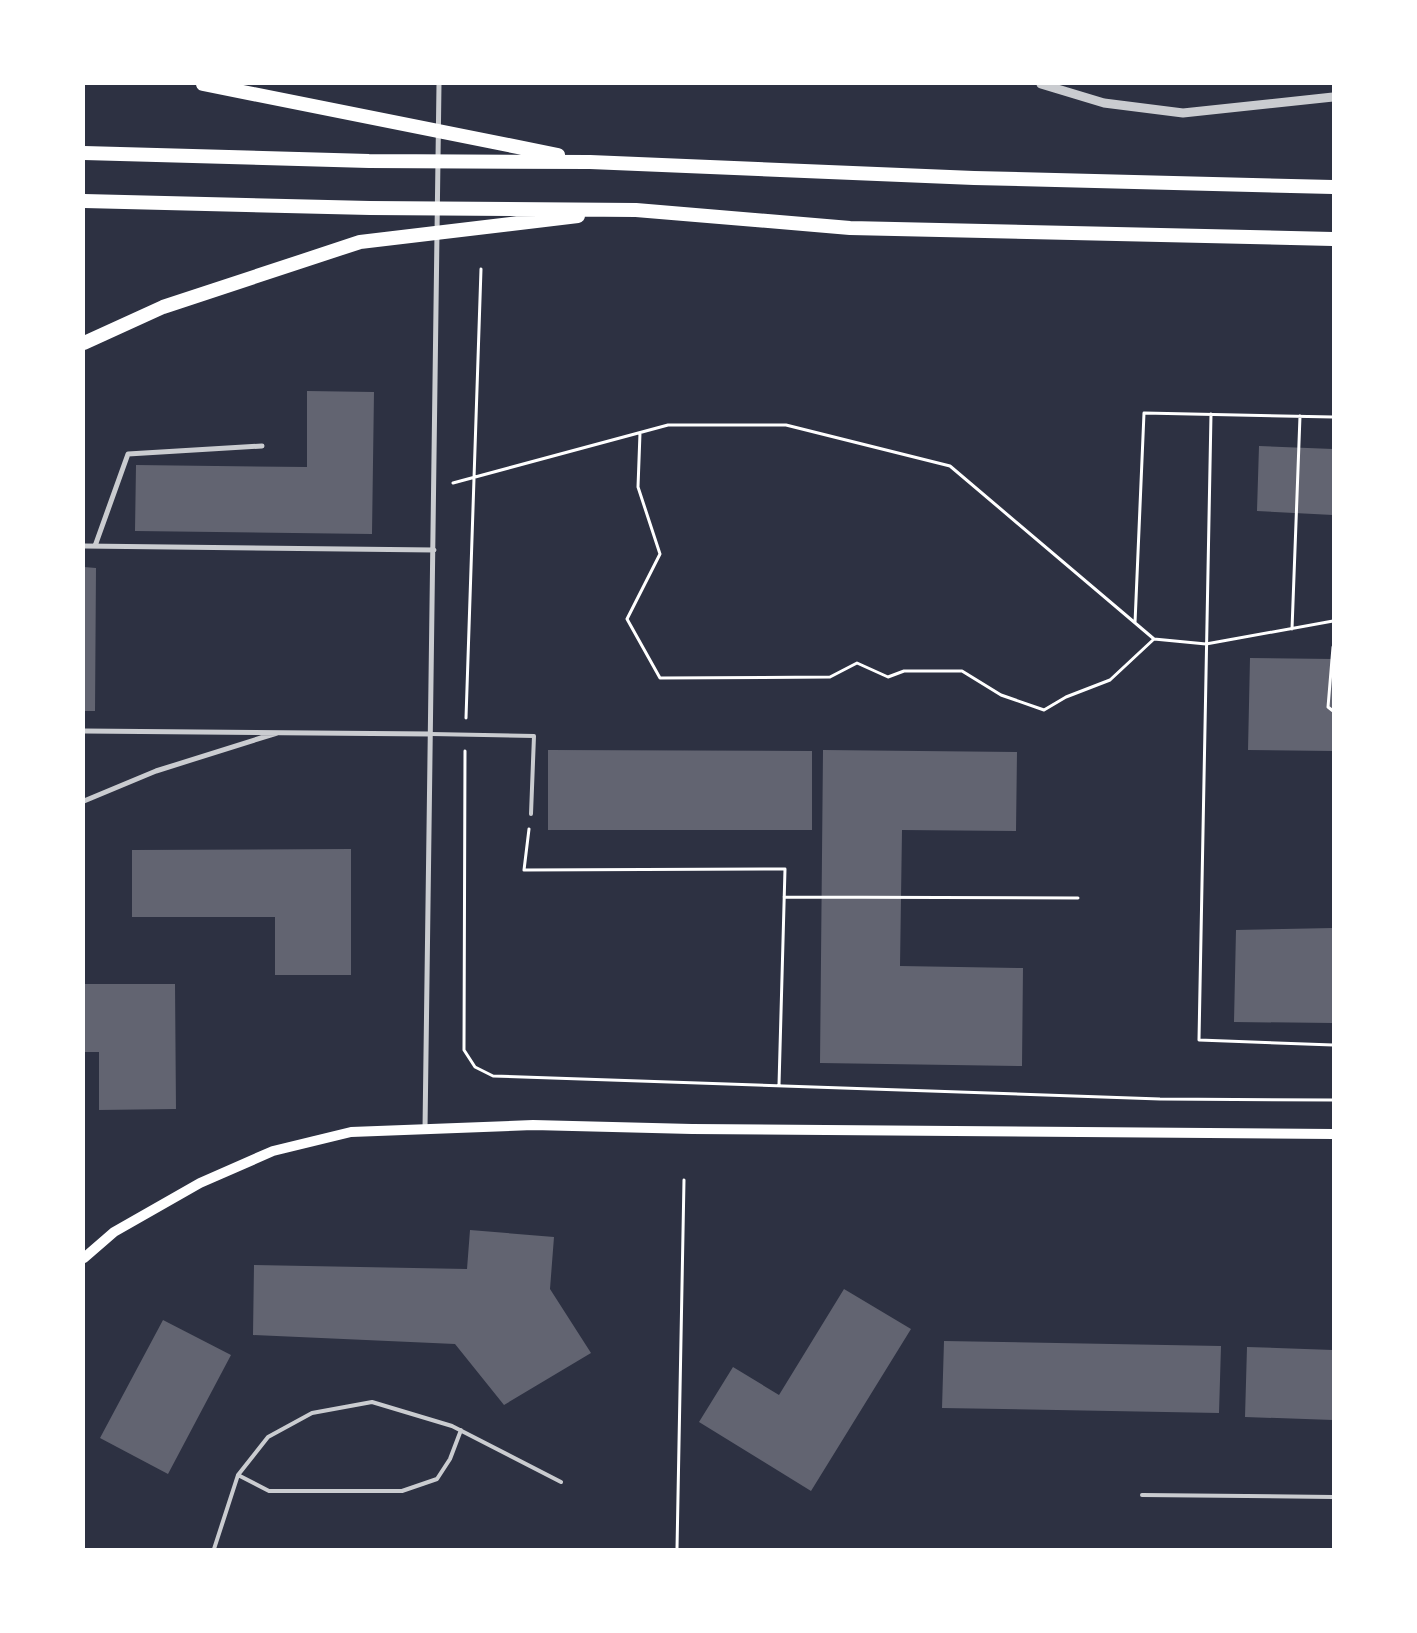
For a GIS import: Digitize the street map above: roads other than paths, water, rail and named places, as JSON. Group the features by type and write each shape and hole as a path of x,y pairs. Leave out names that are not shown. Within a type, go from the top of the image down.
{"highway":[{"path":"203,84 590,162"},
{"path":"84,153 369,160 590,162 974,178 1333,187"},
{"path":"84,200 370,208 636,210 850,228 1333,240"},
{"path":"84,343 164,307 360,242 636,210"}],"main road":[{"path":"84,1258 114,1232 191,1188 273,1151 351,1132 533,1125 702,1130 1333,1134"}],"street":[{"path":"426,1129 439,84"},
{"path":"1041,84 1104,103 1183,113 1333,97"},
{"path":"95,546 128,454 262,446"},
{"path":"84,546 434,550"},
{"path":"84,731 282,731 431,734"},
{"path":"84,801 156,771 282,731"}],"lane":[{"path":"431,734 534,736 531,814"},
{"path":"214,1549 238,1474 268,1437 312,1413 372,1402 461,1430 561,1482"},
{"path":"238,1474 269,1491 402,1491 437,1479 450,1459 461,1430"},
{"path":"1142,1495 1333,1497"}]}
